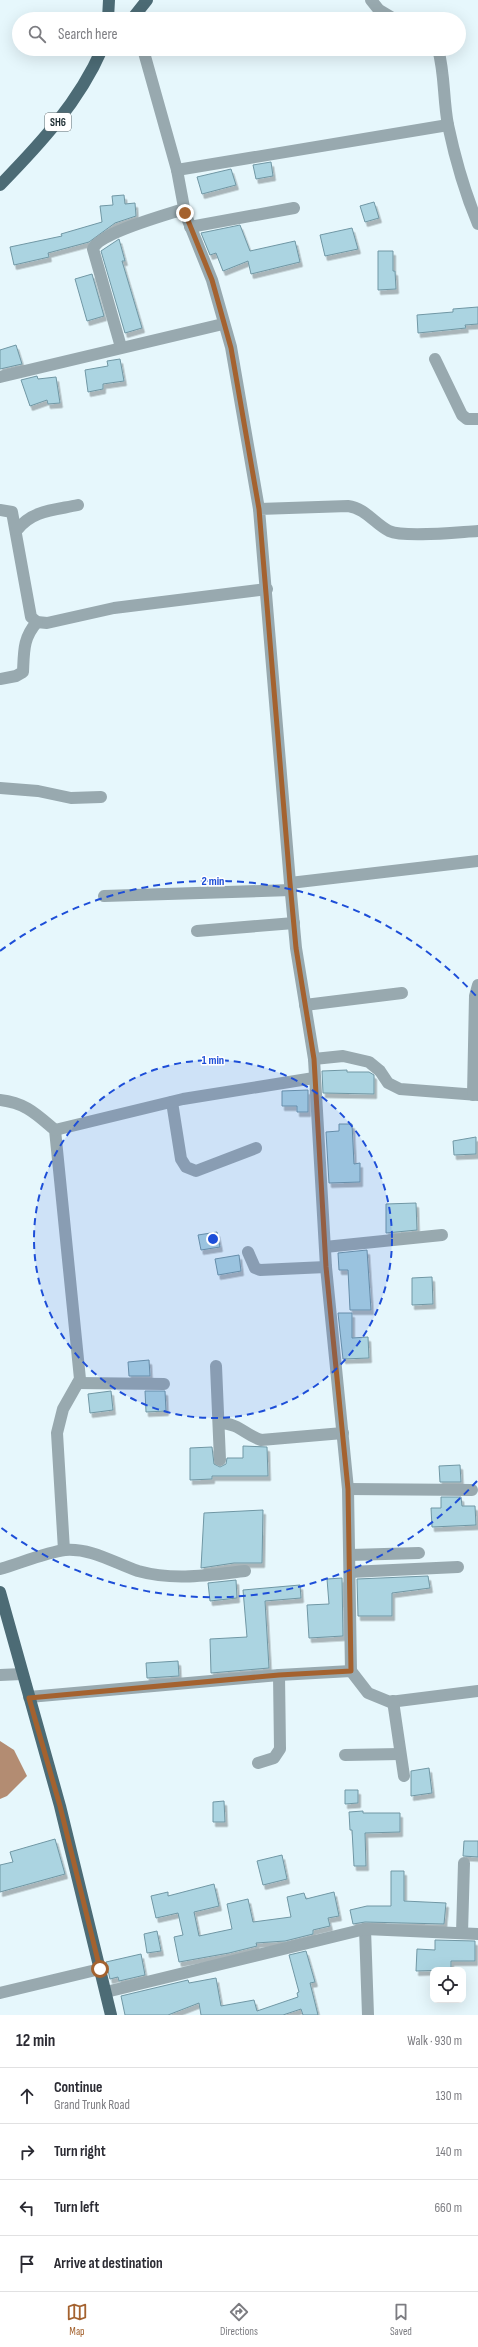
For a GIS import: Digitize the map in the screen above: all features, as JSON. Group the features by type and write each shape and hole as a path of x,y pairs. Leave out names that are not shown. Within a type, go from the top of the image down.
{"main road":[{"path":"108,12 109,0"},
{"path":"138,12 146,0"},
{"name":"SH6","path":"0,185 55,126 72,104 89,78 99,56"},
{"path":"0,1592 60,1806 111,2015"}],"street":[{"path":"371,0 382,12"},
{"path":"145,56 176,170 184,209 212,280 223,324 231,348 259,509 267,589 290,886 305,1005 314,1059 326,1267 348,1489 351,1671 368,1693 378,1698 393,1701 478,1692"},
{"path":"440,56 448,125 471,206 478,224"},
{"path":"176,170 448,125"},
{"path":"190,227 294,208"},
{"path":"121,347 93,249 94,245 108,236 184,209"},
{"path":"0,377 121,347 223,324"},
{"path":"435,359 462,415 467,419 478,419"},
{"path":"17,530 24,520 38,513 78,505"},
{"path":"259,509 348,506 356,507 383,527 399,534 478,531"},
{"path":"0,510 12,512 17,530 31,617 37,622 47,623 114,608 267,589"},
{"path":"0,679 16,676 23,672 26,640 28,633 37,622"},
{"path":"0,788 38,791 72,798 101,797"},
{"path":"104,896 290,886 478,861"},
{"path":"197,931 294,923"},
{"path":"314,1059 343,1056 368,1062 380,1071 388,1083 400,1089 476,1095 475,996 478,986"},
{"path":"305,1005 402,993"},
{"path":"55,1130 172,1102 314,1078"},
{"path":"0,1100 16,1102 29,1108 55,1130 80,1364 80,1379 63,1409 57,1433 64,1550"},
{"path":"172,1102 181,1159 186,1167 196,1170 207,1168 256,1148"},
{"path":"325,1247 442,1234"},
{"path":"248,1252 255,1268 260,1270 326,1267"},
{"path":"216,1366 220,1460"},
{"path":"78,1383 164,1384"},
{"path":"219,1423 231,1423 239,1426 253,1437 261,1440 343,1433"},
{"path":"348,1489 472,1490"},
{"path":"0,1569 64,1550 98,1555 138,1570 164,1576 195,1577 245,1571"},
{"path":"350,1555 419,1553"},
{"path":"350,1572 458,1567"},
{"path":"29,1698 279,1675 351,1671"},
{"path":"0,1675 22,1674"},
{"path":"258,1763 274,1758 280,1749 279,1675"},
{"path":"393,1701 404,1776"},
{"path":"345,1755 400,1754"},
{"path":"462,1933 464,1863"},
{"path":"365,1929 368,2015"},
{"path":"106,1992 365,1929 478,1934"},
{"path":"0,1993 100,1969"}],"shaded area":[{"path":"0,1741 14,1750 27,1776 7,1796 0,1799"}],"building":[{"path":"271,162 273,176 256,179 253,165"},
{"path":"231,169 236,185 202,194 197,177"},
{"path":"124,195 125,204 135,203 136,216 115,223 89,242 48,253 49,257 14,265 10,247 62,236 61,234 102,222 100,206 113,205 112,196"},
{"path":"374,202 379,218 365,222 360,206"},
{"path":"240,225 250,251 295,241 300,262 251,274 248,261 223,271 216,253 210,255 201,233"},
{"path":"352,228 358,249 325,256 320,235"},
{"path":"119,239 125,261 122,261 142,328 125,333 101,251"},
{"path":"378,251 393,251 393,271 395,271 396,289 378,290"},
{"path":"92,274 104,316 87,321 75,279"},
{"path":"478,307 478,324 465,325 466,328 418,333 417,315 453,312 453,309"},
{"path":"16,345 22,364 0,369 0,350"},
{"path":"120,359 124,381 103,384 103,389 88,392 85,370 108,366 107,361"},
{"path":"37,376 38,379 56,377 60,403 48,404 47,400 30,406 21,380"},
{"path":"347,1070 347,1072 369,1072 374,1075 374,1094 323,1093 322,1071"},
{"path":"308,1090 308,1112 297,1112 297,1106 282,1106 282,1091"},
{"path":"339,1124 352,1124 354,1164 360,1163 360,1182 329,1183 326,1132 339,1131"},
{"path":"476,1137 476,1154 454,1155 453,1141"},
{"path":"416,1203 417,1230 386,1233 386,1204"},
{"path":"217,1232 220,1247 201,1250 198,1235"},
{"path":"367,1250 371,1310 350,1310 348,1270 339,1270 338,1253"},
{"path":"239,1255 241,1271 218,1275 215,1259"},
{"path":"432,1277 433,1304 412,1305 412,1278"},
{"path":"338,1313 352,1313 352,1338 368,1337 369,1358 343,1359"},
{"path":"149,1360 150,1376 129,1376 128,1362"},
{"path":"111,1391 113,1410 90,1413 88,1394"},
{"path":"145,1391 165,1391 166,1411 146,1412"},
{"path":"243,1446 267,1447 268,1476 212,1476 212,1479 190,1480 190,1448 212,1447 214,1464 220,1467 226,1464 227,1458 243,1458"},
{"path":"460,1465 461,1482 440,1482 439,1466"},
{"path":"441,1497 461,1497 462,1506 475,1506 476,1525 432,1527 431,1508 441,1508"},
{"path":"263,1510 262,1563 234,1563 201,1568 204,1513"},
{"path":"428,1576 430,1588 392,1593 392,1616 358,1616 357,1579"},
{"path":"342,1578 343,1636 309,1638 307,1605 329,1604 327,1579"},
{"path":"236,1580 237,1598 210,1601 208,1583"},
{"path":"300,1585 301,1598 265,1601 269,1668 211,1673 210,1639 247,1637 243,1590"},
{"path":"178,1661 179,1676 147,1678 146,1663"},
{"path":"429,1768 432,1793 411,1796 411,1771"},
{"path":"345,1790 358,1790 358,1803 345,1804"},
{"path":"224,1801 225,1822 213,1822 213,1802"},
{"path":"363,1811 363,1813 400,1813 400,1832 365,1833 366,1866 354,1866 352,1830 350,1830 349,1812"},
{"path":"55,1839 65,1874 0,1892 0,1865 13,1862 10,1852"},
{"path":"464,1841 478,1841 478,1857 463,1856"},
{"path":"282,1855 287,1879 263,1885 257,1861"},
{"path":"391,1871 404,1871 404,1901 446,1903 444,1924 365,1922 353,1924 350,1910 367,1906 391,1906"},
{"path":"214,1884 219,1906 194,1912 199,1936 232,1929 227,1904 248,1899 253,1922 291,1917 287,1897 304,1893 306,1899 334,1892 339,1916 328,1918 330,1926 313,1930 313,1934 285,1941 256,1943 257,1946 229,1953 179,1962 174,1937 183,1935 178,1913 156,1918 151,1896 168,1892 168,1896"},
{"path":"157,1931 161,1951 147,1953 144,1934"},
{"path":"435,1940 475,1941 475,1961 451,1961 451,1967 430,1967 430,1971 416,1971 417,1949 435,1950"},
{"path":"306,1951 315,1982 310,1983 318,2015 303,2015 301,2009 283,2015 201,2015 199,2003 168,2015 125,2015 121,1996 188,1980 189,1983 216,1978 221,2006 254,2000 257,2011 298,1997 297,1993 299,1992 289,1955"},
{"path":"141,1954 145,1975 119,1981 118,1977 110,1979 106,1962"}],"route":[{"path":"100,1969 60,1806 29,1698 279,1675 351,1671 348,1489 326,1267 314,1059 312,1039 296,948 267,589 259,509 231,348 223,324 212,280 185,213"}]}
